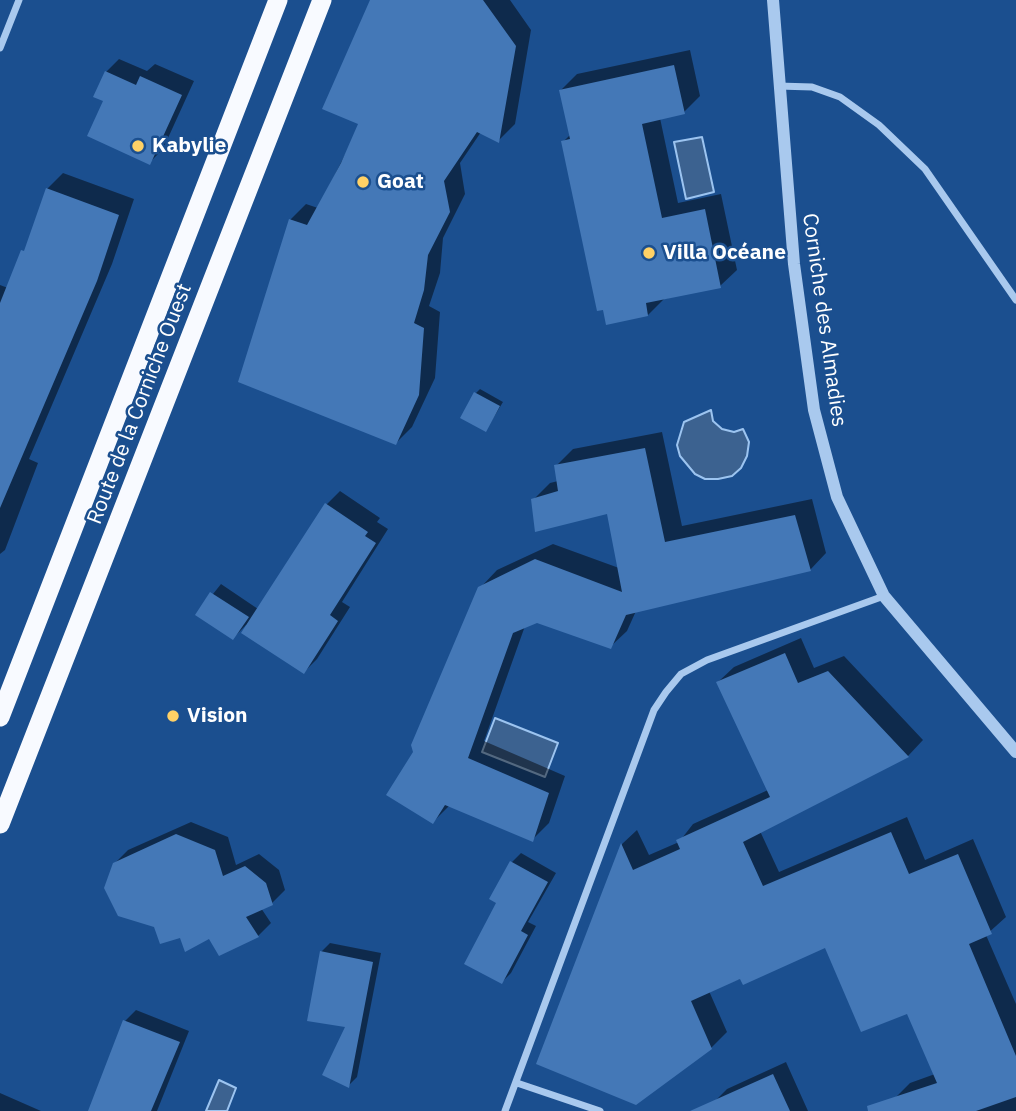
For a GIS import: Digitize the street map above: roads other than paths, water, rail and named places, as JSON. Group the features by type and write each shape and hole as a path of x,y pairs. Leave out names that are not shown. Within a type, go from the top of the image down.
{"highway":[{"name":"Route de la Corniche Ouest","path":"0,717 278,0"},
{"name":"Route de la Corniche Ouest","path":"0,824 322,0"}],"street":[{"path":"0,48 19,0"},
{"name":"Corniche des Almadies","path":"773,0 794,264 814,410 837,497 884,596 1016,752"},
{"path":"778,86 812,87 840,97 879,125 925,169 1016,300"},
{"path":"505,1111 654,710 666,692 681,674 707,660 884,596"},
{"path":"517,1083 600,1111"}],"water":[{"path":"702,137 714,192 686,199 674,142"},
{"path":"711,410 713,421 722,429 734,432 743,429 749,442 747,456 741,468 732,476 718,479 705,479 695,474 680,456 677,445 684,422"},
{"path":"495,718 558,743 545,777 482,752"},
{"path":"219,1080 236,1088 227,1111 206,1111"}],"place":[{"name":"Kabylie","path":"138,146"},
{"name":"Goat","path":"363,182"},
{"name":"Villa Océane","path":"649,253"},
{"name":"Vision","path":"173,716"}]}
